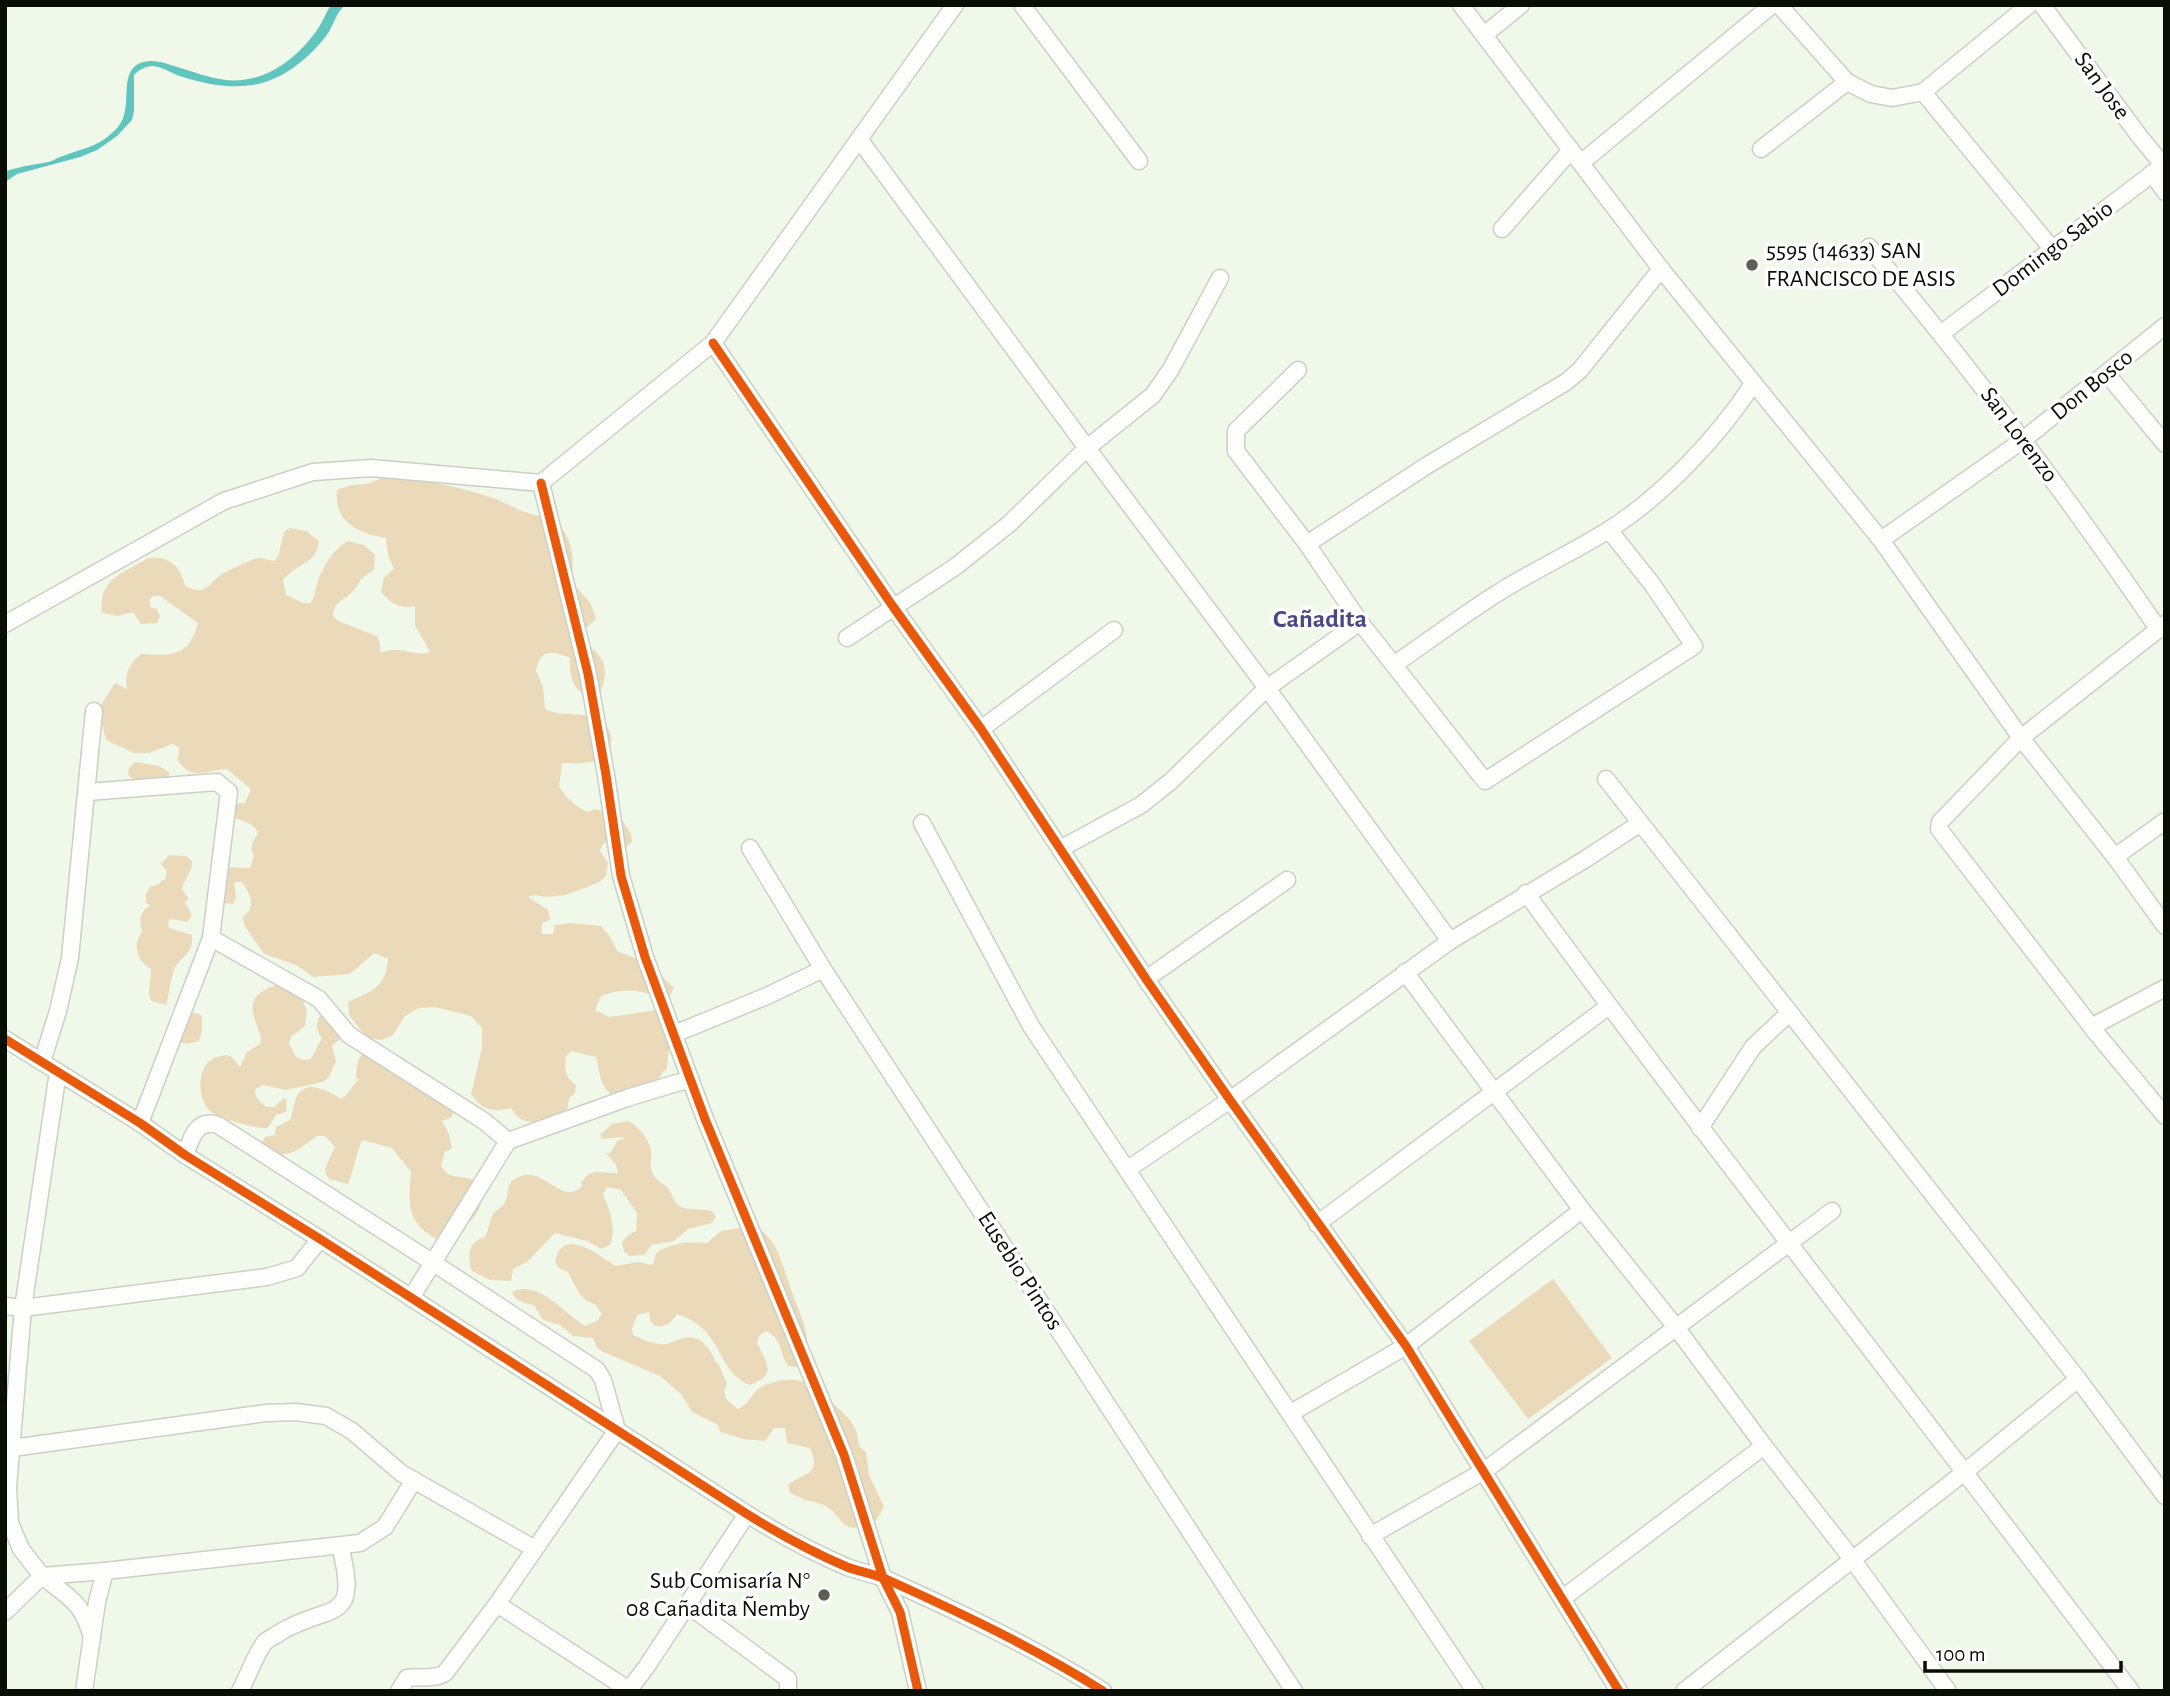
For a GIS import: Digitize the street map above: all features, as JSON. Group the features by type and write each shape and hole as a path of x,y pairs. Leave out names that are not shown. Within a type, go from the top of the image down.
{"street":[{"path":"5,624 224,500 313,472 370,468 541,483 713,343 955,5"},
{"path":"1022,5 1139,161"},
{"path":"1461,5 1661,269 1881,540 2021,738 2115,857 2165,926"},
{"path":"1485,35 1521,5"},
{"path":"1502,229 1576,156 1772,5"},
{"path":"1779,5 1847,82 1871,94 1892,98 1923,92 2029,5"},
{"name":"San Jose","path":"2042,5 2160,167 2165,192"},
{"path":"1761,149 1847,82"},
{"path":"1923,92 2053,250"},
{"path":"859,139 1267,688 1450,941"},
{"name":"Domingo Sabio","path":"1942,333 2160,167"},
{"name":"San Lorenzo","path":"1869,247 1942,333 2162,627"},
{"path":"1307,544 1426,467 1566,382 1580,370 1661,269"},
{"path":"847,638 955,568 1009,524 1087,448 1153,395 1162,385 1220,278"},
{"name":"Don Bosco","path":"1881,540 2023,440 2165,326"},
{"path":"713,343 894,608 981,729 1146,979 1406,1346 1619,1691"},
{"path":"1298,370 1236,431 1236,451 1307,544 1360,622 1485,781 1694,646 1652,584 1609,530"},
{"path":"2107,374 2165,444"},
{"path":"1395,664 1501,591 1609,530 1648,501 1701,451 1735,411 1753,384"},
{"path":"541,483 588,674 621,876 645,957 690,1079 844,1455 883,1578 900,1612 918,1691"},
{"path":"1060,849 1140,805 1160,790 1267,688 1360,622"},
{"path":"2162,627 2021,738 1940,821 1939,829 2165,1115"},
{"path":"981,729 1114,630"},
{"path":"42,1062 58,1011 70,958 94,711"},
{"path":"1606,779 2078,1379 2165,1496"},
{"path":"87,792 217,782 229,792 211,938 140,1123"},
{"path":"2115,857 2165,821"},
{"path":"922,823 1031,1026 1475,1691"},
{"path":"1128,1169 1230,1100 1450,941 1639,824"},
{"name":"Eusebio Pintos","path":"750,848 823,969 1294,1691"},
{"path":"1146,979 1287,880"},
{"path":"1526,893 1700,1128 1966,1471 2131,1691"},
{"path":"211,938 319,999 349,1035 484,1121 508,1141"},
{"path":"674,1034 755,1002 823,969"},
{"path":"1405,972 1582,1210 1675,1326 1852,1559 1941,1689"},
{"path":"2093,1026 2165,988"},
{"path":"1317,1224 1609,1006"},
{"path":"1700,1128 1753,1046 1789,1013"},
{"path":"5,1039 747,1514 798,1544 849,1568 883,1578 978,1622 1073,1672 1103,1691"},
{"path":"58,1072 23,1307 8,1487 8,1523 21,1549 42,1576 80,1607 87,1617 92,1638"},
{"path":"411,1297 508,1141 627,1098 690,1079"},
{"path":"185,1155 194,1131 202,1124 218,1125 597,1370 603,1380 617,1430"},
{"path":"1291,1413 1406,1346 1582,1210"},
{"path":"1370,1536 1484,1471 1832,1211"},
{"path":"5,1306 23,1307 267,1277 297,1268 320,1239"},
{"path":"1684,1691 1966,1471 2078,1379"},
{"path":"12,1448 266,1413 296,1412 326,1416 352,1431 401,1472 535,1549"},
{"path":"399,1691 407,1678 437,1678 446,1673 617,1430"},
{"path":"1563,1598 1764,1446"},
{"path":"5,1612 42,1576 360,1543 385,1527 414,1480"},
{"path":"497,1604 628,1690 647,1666 747,1514"},
{"path":"240,1691 265,1642 286,1629 337,1610 346,1596 348,1575 341,1546"},
{"path":"84,1691 104,1571"},
{"path":"688,1605 788,1679 788,1691"}],"shaded area":[{"path":"385,477 441,484 496,499 521,511 552,519 568,538 572,559 571,581 591,604 596,619 585,629 587,644 603,661 604,681 598,697 583,694 572,679 570,658 552,653 540,659 536,671 543,687 545,709 600,720 607,726 611,741 607,752 600,759 584,763 562,763 559,787 583,810 588,812 595,809 619,815 631,834 632,842 624,849 611,842 603,844 600,851 608,863 606,876 601,881 565,895 528,897 548,910 550,920 542,923 542,934 553,934 555,925 570,923 601,926 617,951 648,963 674,988 670,996 664,999 633,991 610,993 601,996 595,1010 609,1017 657,1010 670,1036 667,1069 655,1084 614,1097 603,1083 596,1057 572,1051 566,1056 565,1069 567,1076 576,1085 575,1093 569,1098 567,1113 529,1122 522,1120 511,1108 494,1110 484,1107 471,1094 482,1048 482,1028 471,1016 435,1007 419,1008 405,1016 393,1035 381,1040 369,1038 349,1015 348,1002 381,983 388,959 374,953 350,974 313,977 296,965 264,954 244,925 243,916 250,909 251,900 242,882 234,882 236,897 233,904 225,903 219,897 218,867 250,868 254,856 251,849 258,834 256,830 251,824 234,817 235,804 245,803 251,789 227,769 200,773 188,771 178,760 179,747 172,744 149,753 134,753 106,740 98,710 115,683 127,689 128,670 141,654 170,654 184,648 190,642 198,623 160,596 150,599 150,607 157,609 160,616 157,623 141,624 133,612 118,616 102,613 104,592 108,585 120,574 146,559 167,560 176,567 185,586 202,590 222,574 258,558 274,561 278,557 284,532 290,528 306,531 319,541 317,549 310,559 283,580 286,595 303,603 311,603 320,575 334,553 348,541 364,545 375,555 374,570 364,576 354,590 336,605 333,616 338,621 377,636 380,652 430,652 415,625 415,606 396,605 381,592 384,577 394,569 388,555 386,538 357,529 339,511 337,490"},
{"path":"135,762 159,766 169,772 170,780 141,785 128,775 129,768"},
{"path":"169,855 186,856 192,861 182,889 189,899 185,902 192,915 188,922 170,919 168,923 169,928 192,935 192,942 191,948 175,967 166,1005 151,1001 151,969 139,957 137,942 142,932 142,914 150,906 146,902 146,894 150,887 166,878 166,870 161,864"},
{"path":"280,985 301,996 307,1011 305,1026 292,1036 289,1043 296,1057 311,1059 322,1038 317,1028 319,1017 326,1014 345,1035 332,1046 336,1061 329,1077 323,1082 286,1090 263,1085 255,1089 256,1097 266,1107 274,1107 284,1098 287,1100 286,1112 276,1115 268,1128 238,1123 215,1114 206,1106 201,1092 201,1078 206,1065 212,1059 227,1055 240,1067 247,1052 260,1044 253,1013 254,1001 265,990"},
{"path":"180,1013 197,1013 202,1016 199,1041 184,1043 168,1038 168,1023"},
{"path":"365,1051 455,1112 442,1121 449,1134 452,1149 445,1151 441,1166 452,1175 476,1181 482,1193 474,1216 443,1242 431,1236 416,1222 410,1205 411,1172 392,1148 362,1140 348,1184 329,1179 325,1173 335,1147 325,1136 317,1136 298,1150 282,1155 274,1155 261,1144 265,1137 275,1135 276,1127 290,1120 296,1098 305,1088 317,1088 341,1099 344,1097 359,1079 356,1079 358,1064"},
{"path":"628,1121 645,1137 651,1150 652,1172 667,1187 677,1204 712,1211 716,1217 712,1223 688,1229 674,1241 651,1245 645,1255 629,1256 622,1243 636,1231 637,1213 621,1190 607,1187 603,1194 612,1225 610,1245 602,1249 587,1241 555,1233 527,1262 513,1269 511,1281 490,1280 472,1271 470,1250 475,1242 485,1237 492,1216 505,1203 508,1187 513,1180 523,1175 533,1175 558,1188 574,1191 582,1186 581,1183 589,1174 618,1173 616,1165 606,1153 610,1153 618,1140 625,1139 603,1139 600,1135 612,1124"},
{"path":"753,1226 768,1237 782,1262 806,1333 807,1350 803,1364 788,1366 778,1342 766,1331 759,1336 757,1343 767,1363 767,1373 749,1385 729,1368 706,1332 685,1317 677,1314 668,1324 655,1326 650,1320 649,1312 637,1315 632,1329 633,1335 660,1344 689,1337 700,1340 718,1363 727,1384 724,1391 726,1399 738,1409 761,1387 777,1381 796,1380 813,1386 846,1415 857,1433 859,1446 866,1452 869,1475 884,1507 873,1525 846,1526 829,1508 790,1493 788,1485 809,1472 814,1464 810,1448 787,1443 785,1428 774,1428 765,1441 744,1439 720,1432 718,1425 692,1412 681,1394 660,1376 603,1352 597,1348 593,1338 573,1336 560,1325 543,1320 534,1305 518,1300 512,1292 522,1289 541,1294 585,1326 597,1321 602,1314 596,1305 585,1300 568,1272 559,1268 555,1262 558,1252 564,1246 571,1244 587,1248 616,1266 638,1262 653,1265 656,1253 668,1247 707,1243 721,1231"},
{"path":"1553,1279 1612,1358 1528,1419 1469,1341"}],"water":[{"path":"331,5 345,5 326,36 305,58 280,76 262,83 232,86 193,80 150,66 134,75 132,120 117,136 97,150 80,157 17,174 5,182 7,171 52,161 92,146 111,134 123,119 129,76 138,64 147,61 161,62 226,80 253,78 276,68 297,53 317,30"}],"cycle path":[{"path":"713,343 894,608 981,729 1146,979 1406,1346 1619,1691"},
{"path":"541,483 588,674 621,876 645,957 705,1119 844,1455 883,1578 900,1612 918,1691"},
{"path":"5,1039 759,1521 834,1561 888,1580 970,1618 1051,1660 1103,1691"}],"place":[{"name":"5595 (14633) SAN FRANCISCO DE ASIS","path":"1752,265"},
{"name":"Sub Comisaría N° 08 Cañadita Ñemby","path":"824,1595"}],"district":[{"name":"Cañadita","path":"1320,619"}]}
